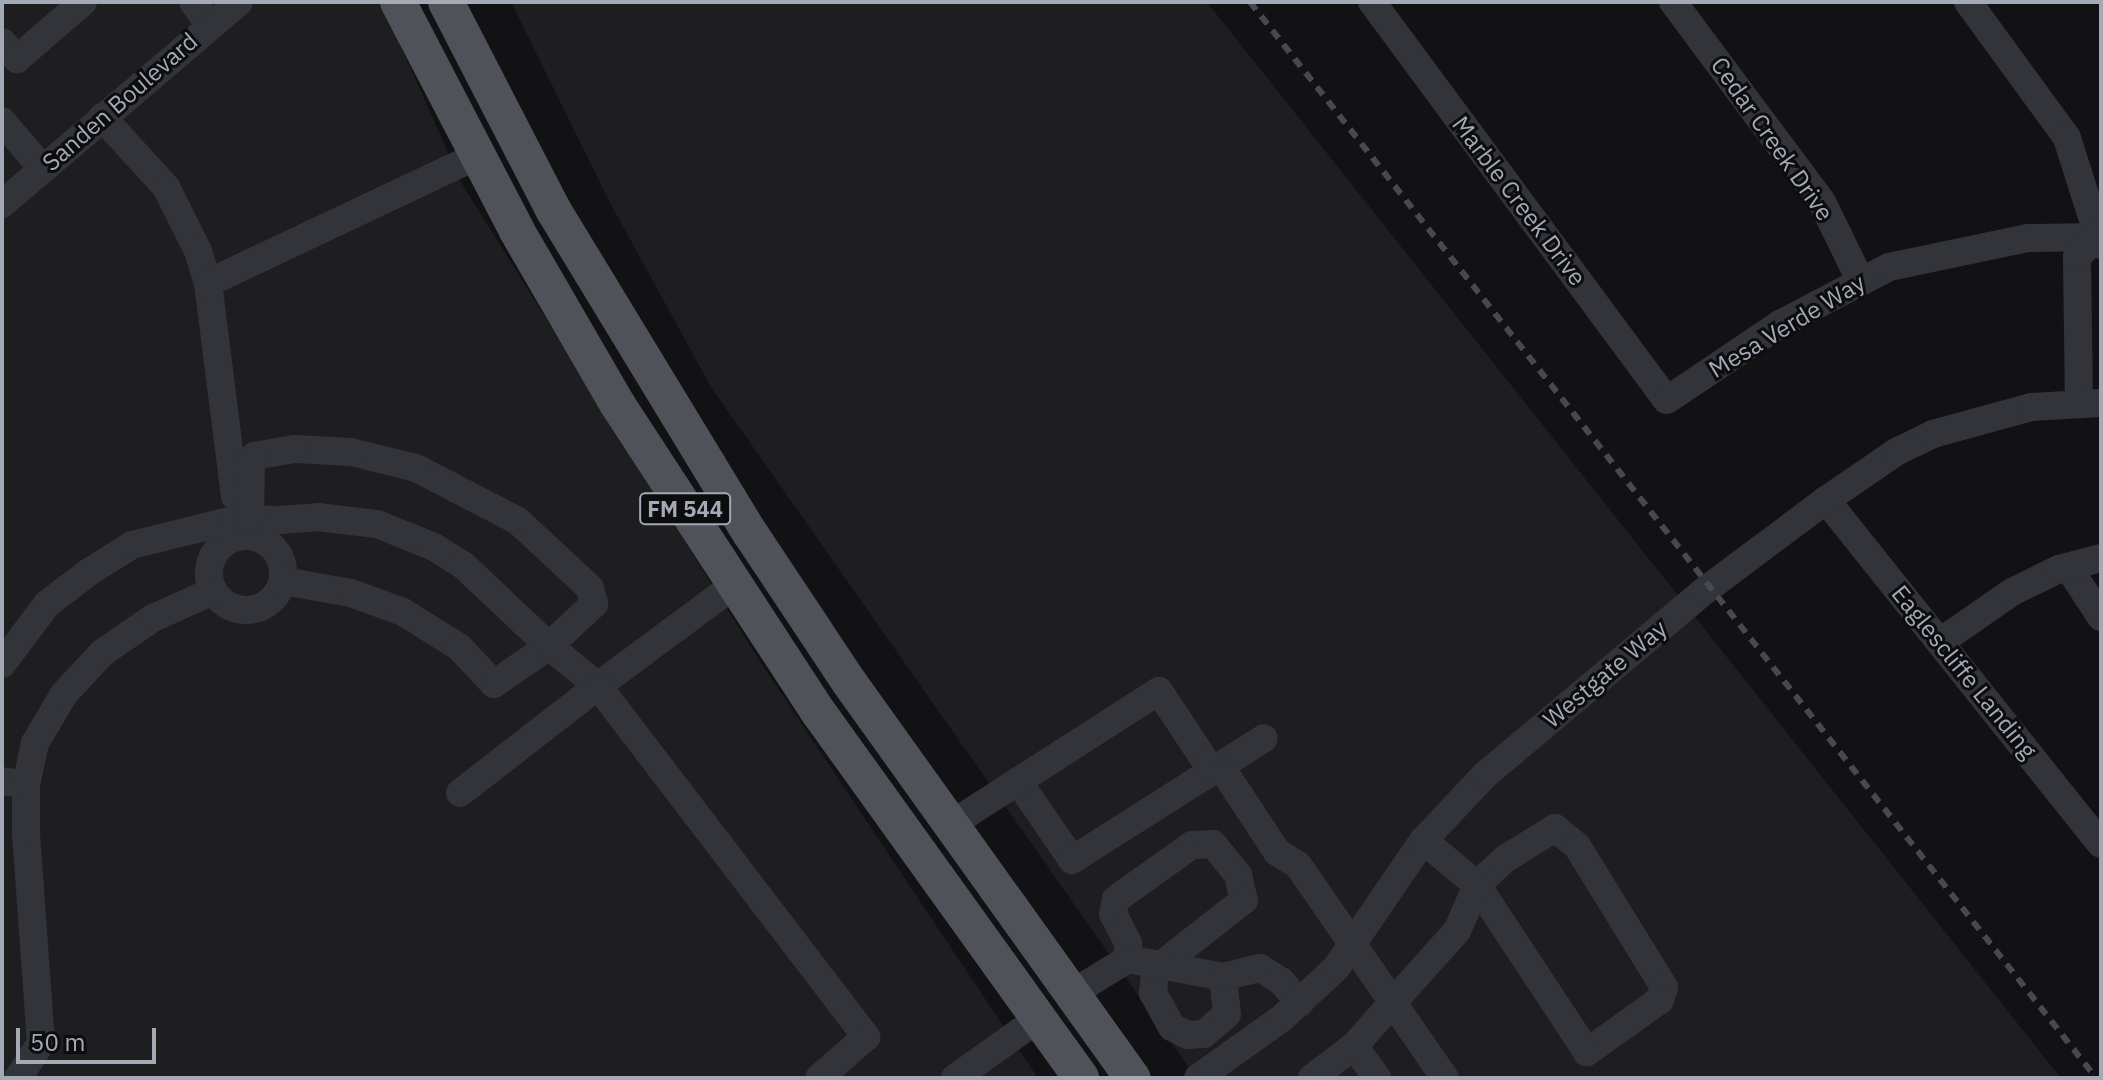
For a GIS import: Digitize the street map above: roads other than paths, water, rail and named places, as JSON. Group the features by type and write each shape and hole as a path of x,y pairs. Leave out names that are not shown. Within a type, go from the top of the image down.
{"main road":[{"name":"FM 544","path":"398,2 477,156 618,405 734,585 1081,1078"},
{"name":"FM 544","path":"446,2 554,211 655,383 767,559 950,825 1132,1078"},
{"path":"734,585 767,559"}],"street":[{"path":"2,42 17,59 83,2"},
{"path":"193,2 210,25"},
{"name":"Sanden Boulevard","path":"2,204 239,2"},
{"name":"Marble Creek Drive","path":"1372,2 1667,400"},
{"name":"Cedar Creek Drive","path":"1673,2 1822,202 1861,282"},
{"path":"1968,2 2067,138 2099,240 2077,257 2090,404"},
{"path":"102,117 166,187 208,283 242,525 268,543 281,560 283,581 272,600 252,610 229,607 213,591 208,572 214,553 242,525 251,460 255,456 294,449 351,452 416,468 518,521 590,588 594,604 549,646 494,684 459,647 403,612 351,593 283,581"},
{"path":"2,121 43,169"},
{"path":"208,283 477,156"},
{"name":"Mesa Verde Way","path":"1667,400 1780,324 1889,267 2028,238 2099,240"},
{"name":"Westgate Way","path":"1198,1078 1300,1003 1353,948 1423,840 1485,775 1545,723 1826,500 1896,452 1933,434 2031,407 2090,404"},
{"name":"Eaglescliffe Landing","path":"1826,500 2101,844"},
{"path":"2,664 47,604 132,545 242,525 318,517 377,524 434,547 463,565 549,646 598,686 866,1037 819,1078"},
{"path":"1940,642 2012,592 2068,567 2101,558"},
{"path":"2068,567 2101,617"},
{"path":"460,793 734,585"},
{"path":"22,1076 41,1043 14,783 64,694 102,653 153,618 213,591"},
{"path":"950,825 1159,691 1206,762 1218,769 1277,852 1298,865 1445,1078"},
{"path":"1018,781 1072,860 1264,738"},
{"path":"1312,1078 1354,1046 1457,931 1477,885 1505,859 1555,828 1577,846 1654,964 1664,987 1660,1000 1587,1052 1477,885 1423,840"},
{"path":"1148,963 1153,993 1172,1027 1188,1035 1204,1034 1227,1014 1223,977"},
{"path":"1071,994 1148,963 1223,977 1260,968 1270,972 1300,1003"},
{"path":"955,1078 1038,1019"},
{"path":"1354,1046 1377,1078"}],"railway":[{"path":"1250,2 2096,1078"}]}
